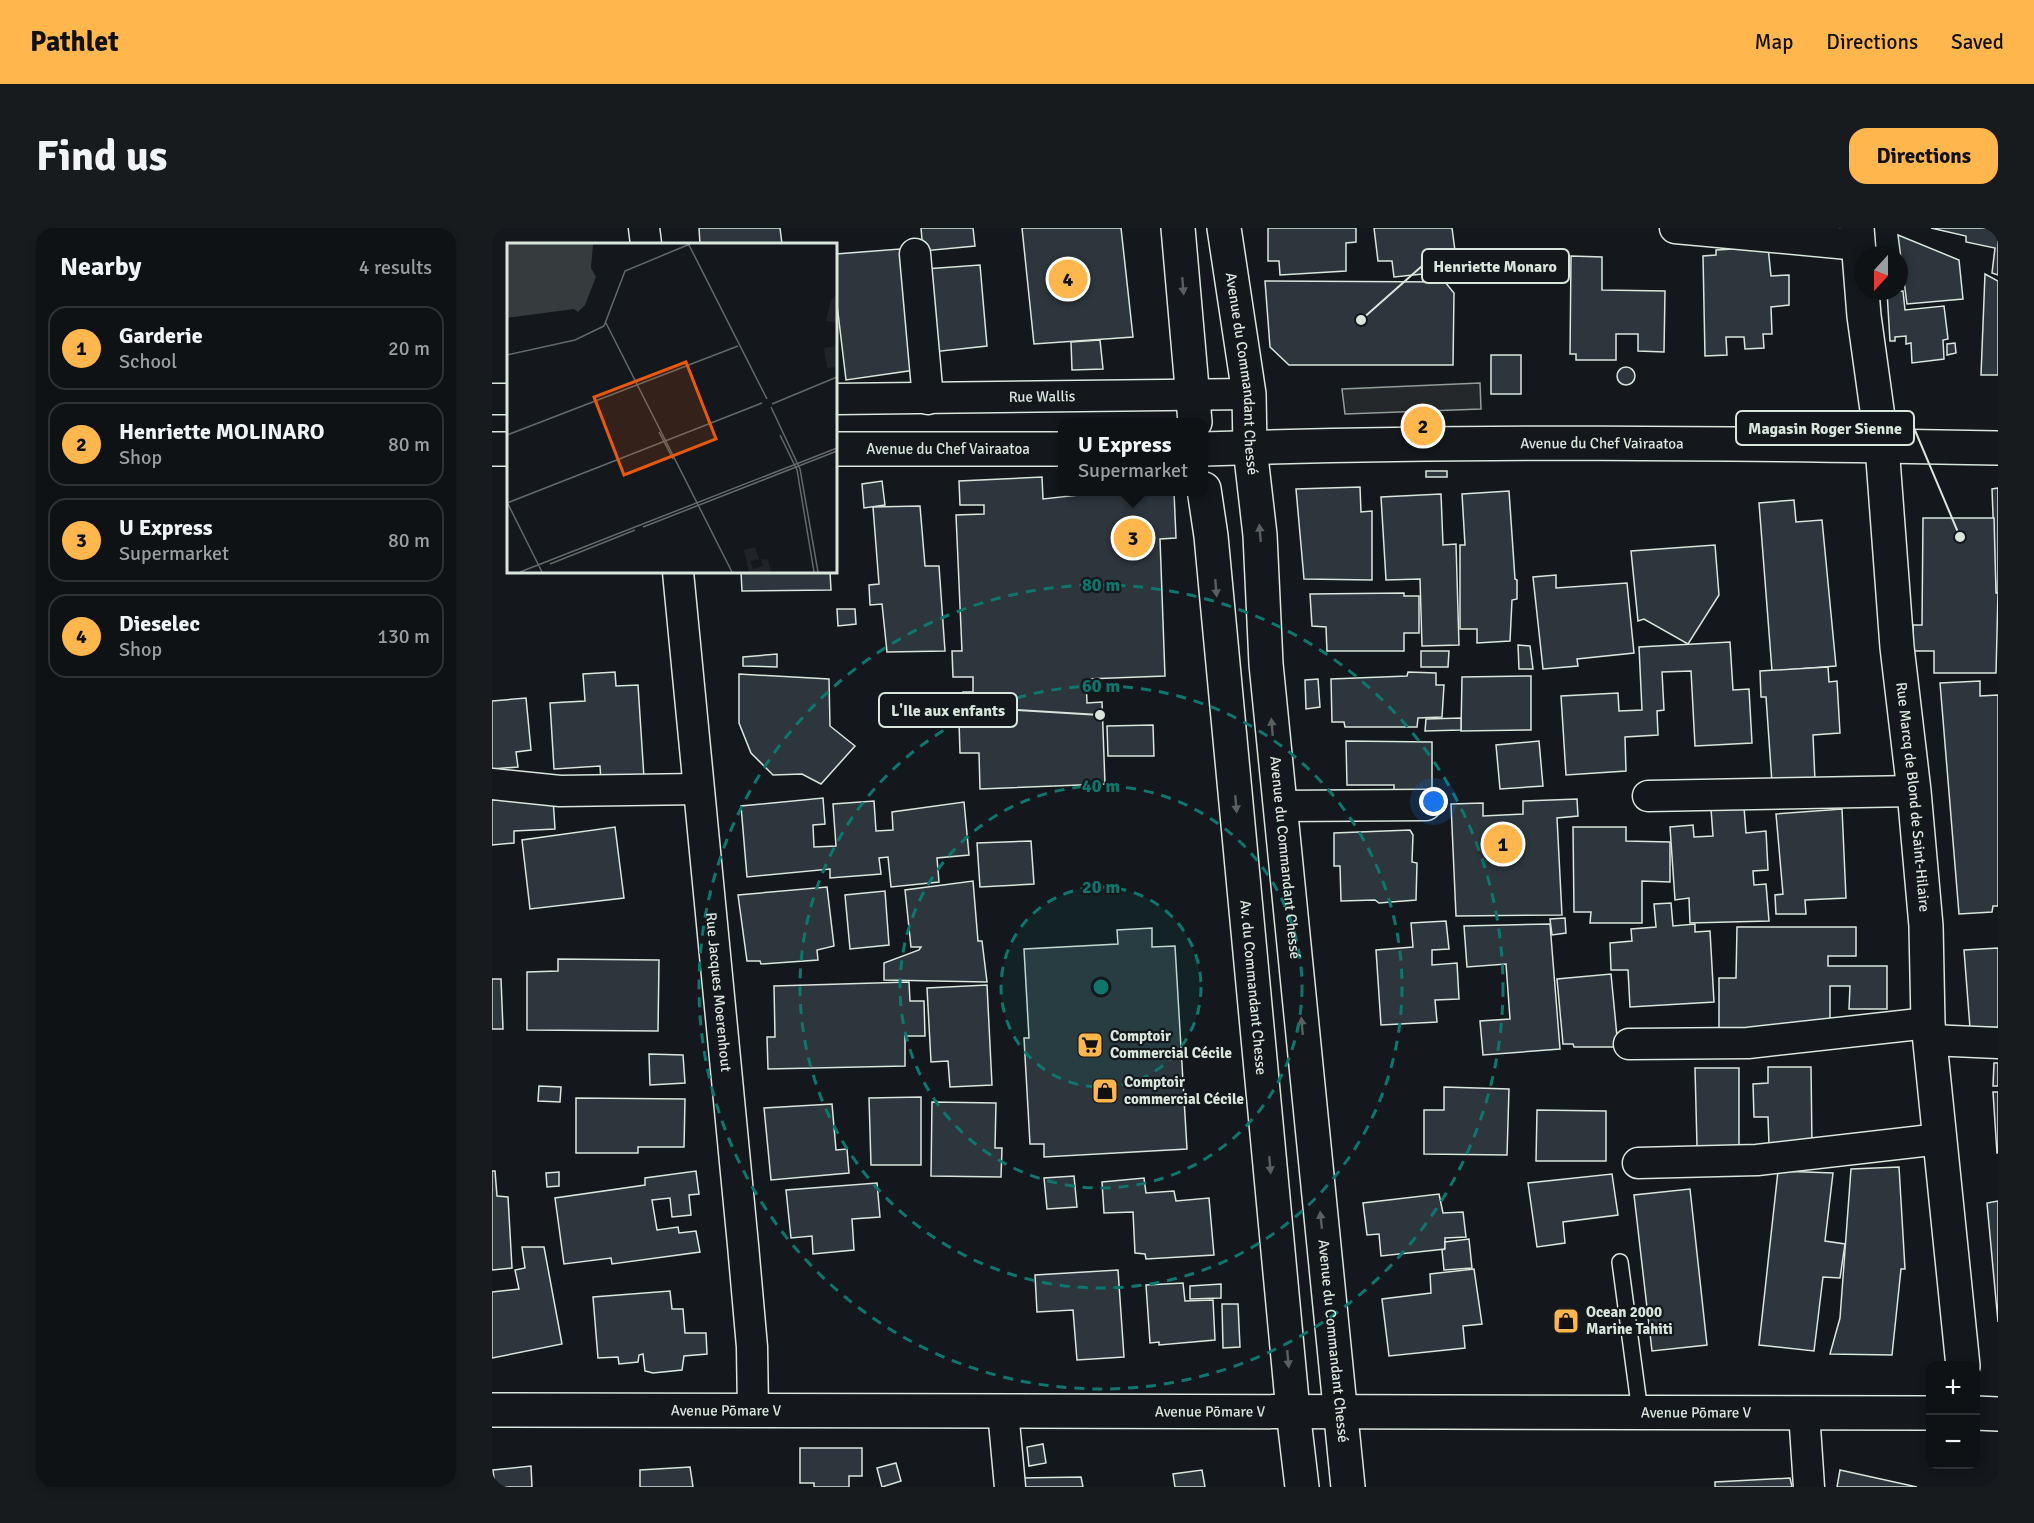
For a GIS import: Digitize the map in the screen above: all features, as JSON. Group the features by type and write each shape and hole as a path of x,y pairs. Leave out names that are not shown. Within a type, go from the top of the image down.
{"main road":[{"path":"1178,228 1194,410"},
{"name":"Avenue du Commandant Chessé","path":"1224,228 1249,394 1250,448 1260,535 1266,664 1348,1487"},
{"name":"Rue Marcq de Blond de Saint-Hilaire","path":"1858,236 1864,316 1882,446 1896,646 1914,791 1926,926 1929,1032 1963,1361"},
{"name":"Avenue du Chef Vairaatoa","path":"1208,449 1461,444 1998,448"},
{"name":"Avenue du Chef Vairaatoa","path":"837,449 1058,449"},
{"name":"Av. du Commandant Chesse","path":"1204,496 1212,548 1302,1487"},
{"path":"1267,1133 1311,1131"},
{"name":"Avenue Pōmare V","path":"492,1410 1926,1413"},
{"path":"1980,1413 1998,1414"}],"street":[{"path":"644,228 646,243"},
{"path":"1675,228 1858,236"},
{"path":"915,254 928,399"},
{"name":"Rue Wallis","path":"837,399 928,399 1194,410 1249,394"},
{"name":"Rue Jacques Moerenhout","path":"678,573 743,1245 752,1347 753,1411"},
{"path":"492,784 560,791 698,789"},
{"path":"1648,796 1914,791"},
{"path":"1280,806 1426,805"},
{"path":"1629,1044 1748,1043 1929,1032 1998,1043"},
{"path":"1638,1163 1757,1160 1940,1140"},
{"path":"1003,1411 1010,1487"},
{"path":"1804,1412 1809,1487"}],"lane":[{"path":"1620,1262 1640,1412"}],"shaded area":[{"path":"1480,383 1481,409 1345,414 1342,389"}],"building":[{"path":"699,228 780,228 782,243 700,243"},
{"path":"921,228 973,228 975,246 923,251"},
{"path":"1022,228 1121,228 1133,337 1034,344"},
{"path":"1268,228 1356,228 1356,242 1346,243 1346,271 1280,275 1279,261 1268,261"},
{"path":"1374,228 1452,228 1455,251 1441,254 1442,272 1394,277 1392,261 1378,261"},
{"path":"1931,228 1998,228 1998,275 1992,273 1995,248 1966,242 1966,236"},
{"path":"1898,235 1959,260 1963,299 1907,304 1908,246 1899,246"},
{"path":"1768,247 1771,276 1789,275 1789,305 1771,307 1772,334 1763,334 1764,348 1745,349 1744,337 1726,337 1727,355 1705,356 1703,256 1716,255 1716,250"},
{"path":"900,249 915,370 846,380 837,304 837,254"},
{"path":"1571,256 1602,257 1602,290 1665,291 1664,352 1638,351 1638,334 1616,334 1616,360 1576,360 1576,354 1570,354"},
{"path":"980,265 987,346 932,352 925,269"},
{"path":"1985,274 1998,281 1998,375 1981,375"},
{"path":"1265,281 1445,282 1454,293 1453,365 1289,365 1270,347"},
{"path":"1887,300 1904,300 1905,310 1944,306 1948,339 1943,340 1944,359 1912,363 1911,343 1906,344 1906,336 1895,337 1895,341 1890,341"},
{"path":"1100,340 1103,369 1072,370 1071,342"},
{"path":"1955,343 1956,353 1947,355 1947,344"},
{"path":"1491,355 1521,355 1521,394 1491,394"},
{"path":"1622,367 1630,367 1635,372 1633,383 1622,385 1617,380 1617,372"},
{"path":"1426,471 1447,471 1447,477 1426,477"},
{"path":"1042,477 1043,499 1070,496 1174,496 1176,538 1160,539 1165,676 1086,679 1087,703 1102,702 1105,784 980,789 979,753 960,753 959,721 997,719 996,710 964,712 963,692 973,692 973,677 953,677 952,651 962,651 956,515 984,514 984,505 960,505 959,481"},
{"path":"882,481 885,505 864,508 862,484"},
{"path":"1360,487 1361,512 1372,511 1372,580 1304,579 1296,489"},
{"path":"1998,488 1998,593 1996,593 1992,489"},
{"path":"1509,491 1515,579 1517,580 1517,599 1512,600 1510,641 1477,643 1477,629 1460,629 1460,545 1465,545 1462,494"},
{"path":"1441,494 1443,545 1456,544 1459,645 1422,646 1420,579 1386,580 1381,497"},
{"path":"1794,500 1796,522 1822,520 1836,666 1772,671 1759,503"},
{"path":"920,506 925,566 939,566 945,651 887,652 882,604 870,605 869,585 879,584 873,507"},
{"path":"1923,518 1994,518 1996,593 1998,593 1996,673 1934,673 1934,651 1913,651 1913,625 1922,625"},
{"path":"1715,545 1719,595 1688,644 1644,619 1638,621 1631,551"},
{"path":"741,573 830,573 831,590 742,591"},
{"path":"1556,575 1556,588 1627,583 1634,653 1577,659 1578,666 1543,669 1533,577"},
{"path":"1404,593 1404,596 1419,596 1419,633 1404,633 1404,651 1327,651 1326,627 1312,626 1310,594"},
{"path":"837,609 855,609 856,624 838,626"},
{"path":"1730,642 1733,690 1749,689 1752,743 1695,746 1691,671 1662,672 1664,710 1657,711 1658,735 1625,737 1626,771 1566,775 1561,696 1618,693 1619,711 1642,710 1639,647"},
{"path":"1518,645 1530,646 1533,669 1519,669"},
{"path":"1421,651 1449,651 1448,667 1421,667"},
{"path":"777,654 777,667 743,666 743,657"},
{"path":"1828,667 1829,682 1837,681 1840,733 1813,735 1815,781 1772,783 1766,697 1761,697 1760,671"},
{"path":"615,672 616,686 638,685 644,778 601,781 600,766 554,769 550,703 585,701 583,674"},
{"path":"1408,672 1436,673 1436,685 1444,685 1442,717 1418,718 1417,727 1345,727 1344,722 1332,722 1331,679 1407,676"},
{"path":"739,674 829,679 830,726 855,746 821,784 802,774 773,775 751,753 739,723"},
{"path":"1531,676 1531,730 1461,731 1462,677"},
{"path":"1318,679 1320,707 1306,709 1305,680"},
{"path":"1980,681 1980,696 1998,695 1998,906 1993,906 1992,912 1959,914 1940,683"},
{"path":"526,698 531,750 516,752 518,767 492,769 492,701"},
{"path":"1461,718 1461,730 1425,731 1426,719"},
{"path":"1153,725 1154,756 1108,756 1107,726"},
{"path":"1346,741 1432,742 1432,790 1394,792 1394,785 1347,785"},
{"path":"1539,741 1543,786 1500,789 1496,745"},
{"path":"553,798 555,829 514,831 514,843 492,845 492,800"},
{"path":"823,798 825,824 813,825 814,847 836,846 833,804 874,801 876,831 893,830 892,812 964,802 969,855 937,858 939,882 891,887 888,857 879,858 881,874 830,878 830,869 747,877 741,806"},
{"path":"1577,799 1578,816 1557,818 1562,915 1456,916 1451,804 1483,803 1483,816 1523,814 1523,801"},
{"path":"1744,807 1746,833 1766,831 1768,870 1753,871 1754,885 1766,884 1769,921 1690,923 1689,898 1675,900 1670,827 1693,825 1694,837 1713,836 1711,809"},
{"path":"1842,809 1846,898 1805,900 1806,914 1776,914 1775,895 1783,894 1776,814"},
{"path":"615,827 624,898 530,909 522,840"},
{"path":"1573,827 1626,827 1626,841 1670,842 1670,882 1642,881 1642,923 1590,923 1591,912 1574,912"},
{"path":"1410,830 1413,835 1412,862 1417,863 1416,900 1379,903 1375,900 1341,901 1340,866 1334,866 1334,833"},
{"path":"1031,841 1034,884 980,887 977,843"},
{"path":"973,881 978,941 982,941 987,982 884,980 884,963 919,950 921,947 911,947 905,890"},
{"path":"827,887 834,946 817,950 818,960 761,964 760,961 747,961 738,895"},
{"path":"885,891 889,945 850,949 845,895"},
{"path":"1671,903 1673,926 1695,924 1695,932 1710,931 1714,1002 1630,1007 1628,970 1611,970 1610,943 1632,941 1631,929 1656,927 1654,904"},
{"path":"1565,918 1566,933 1552,935 1550,919"},
{"path":"1446,921 1449,949 1432,950 1432,965 1457,963 1459,999 1435,1000 1437,1022 1381,1025 1376,950 1413,947 1411,923"},
{"path":"1550,924 1560,1049 1483,1055 1480,1021 1510,1019 1506,964 1467,967 1464,926"},
{"path":"1737,927 1856,927 1856,956 1828,956 1828,966 1887,966 1887,1009 1849,1009 1850,986 1830,986 1830,1029 1719,1029 1719,978 1736,978"},
{"name":"Comptoir commercial Cécile","path":"1152,928 1152,947 1175,946 1187,1149 1044,1157 1044,1144 1030,1144 1024,1038 1029,1038 1024,949 1118,944 1117,930"},
{"path":"1998,948 1998,1027 1970,1028 1964,950"},
{"path":"558,959 659,960 658,1031 527,1030 527,972 558,971"},
{"path":"1611,974 1618,1047 1574,1047 1573,1044 1563,1044 1557,979"},
{"path":"492,979 501,979 503,1029 492,1029"},
{"path":"909,982 910,1001 924,1001 925,1036 905,1036 905,1066 768,1069 767,1037 775,1037 774,986"},
{"path":"987,985 992,1085 950,1087 948,1061 931,1062 927,988"},
{"path":"649,1054 683,1055 685,1083 650,1085"},
{"path":"1994,1063 1998,1063 1998,1086 1993,1086"},
{"path":"1768,1067 1811,1067 1812,1145 1769,1145 1768,1117 1754,1117 1753,1084 1768,1083"},
{"path":"1695,1068 1739,1068 1739,1146 1697,1146"},
{"path":"539,1086 561,1087 560,1102 538,1101"},
{"path":"1444,1087 1509,1089 1507,1155 1424,1154 1424,1110 1444,1110"},
{"path":"1993,1092 1998,1092 1998,1153 1997,1153"},
{"path":"921,1097 921,1165 871,1165 869,1098"},
{"path":"576,1098 685,1099 684,1147 638,1147 638,1153 576,1153"},
{"path":"932,1102 996,1103 995,1148 1002,1148 1001,1177 931,1176"},
{"path":"832,1104 836,1150 847,1149 849,1173 771,1180 764,1108"},
{"path":"1537,1110 1606,1111 1606,1161 1536,1161"},
{"path":"1899,1167 1905,1269 1901,1269 1892,1355 1830,1354 1840,1318 1851,1169"},
{"path":"492,1171 495,1171 497,1196 508,1197 512,1268 492,1270"},
{"path":"696,1171 699,1194 689,1195 691,1215 672,1217 670,1198 652,1200 657,1230 678,1227 679,1233 696,1231 700,1252 612,1264 611,1258 564,1264 555,1198 645,1185 645,1178"},
{"path":"1778,1171 1833,1173 1825,1241 1845,1244 1840,1278 1823,1277 1814,1351 1759,1345"},
{"path":"559,1172 559,1186 547,1187 546,1173"},
{"path":"1612,1174 1618,1215 1563,1222 1565,1243 1537,1247 1528,1183"},
{"path":"1074,1176 1077,1207 1047,1209 1044,1178"},
{"path":"1144,1178 1146,1193 1174,1191 1176,1201 1209,1198 1214,1255 1146,1259 1145,1254 1135,1253 1133,1212 1104,1213 1102,1182"},
{"path":"877,1183 880,1217 852,1219 854,1250 813,1254 812,1236 791,1238 786,1190"},
{"path":"1690,1189 1707,1345 1652,1351 1634,1195"},
{"path":"1439,1194 1443,1213 1463,1212 1466,1237 1445,1238 1445,1249 1381,1256 1379,1234 1367,1235 1363,1203"},
{"path":"1998,1201 1998,1322 1987,1203"},
{"path":"1469,1239 1472,1268 1444,1270 1442,1250 1445,1249 1445,1242"},
{"path":"522,1247 544,1247 562,1344 492,1358 492,1292 519,1289 515,1270 525,1268"},
{"path":"1474,1269 1482,1324 1463,1326 1465,1348 1389,1356 1382,1299 1431,1293 1430,1274"},
{"path":"1118,1270 1124,1357 1077,1360 1073,1310 1037,1312 1035,1275"},
{"path":"1183,1283 1185,1301 1213,1300 1215,1340 1159,1345 1159,1342 1150,1343 1146,1285"},
{"path":"1221,1284 1221,1298 1190,1299 1190,1286"},
{"path":"670,1291 672,1309 683,1309 685,1333 706,1333 707,1354 684,1356 682,1370 653,1373 645,1371 643,1354 639,1355 638,1362 619,1364 618,1357 598,1358 593,1297"},
{"path":"1222,1304 1238,1304 1240,1347 1223,1348"},
{"path":"1043,1444 1046,1463 1029,1466 1027,1447"},
{"path":"800,1448 862,1448 862,1476 849,1476 849,1487 814,1487 814,1483 800,1483"},
{"path":"896,1463 901,1481 882,1487 877,1468"},
{"path":"531,1466 532,1487 495,1487 493,1470"},
{"path":"690,1467 693,1487 640,1487 640,1470"},
{"path":"1202,1470 1205,1487 1175,1487 1173,1474"},
{"path":"1840,1470 1917,1487 1837,1487"},
{"path":"1081,1477 1083,1487 1021,1487 1020,1478"},
{"path":"1790,1478 1792,1487 1715,1487 1715,1482"}],"place":[{"name":"Dieselec","path":"1068,279"},
{"name":"Henriette Monaro","path":"1361,320"},
{"name":"Henriette MOLINARO","path":"1423,426"},
{"name":"Magasin Roger Sienne","path":"1960,537"},
{"name":"U Express","path":"1133,538"},
{"name":"L'Ile aux enfants","path":"1100,715"},
{"name":"Garderie","path":"1503,844"},
{"name":"Comptoir Commercial Cécile","path":"1090,1045"},
{"name":"Comptoir commercial Cécile","path":"1105,1091"},
{"name":"Ocean 2000 Marine Tahiti","path":"1566,1321"}]}
